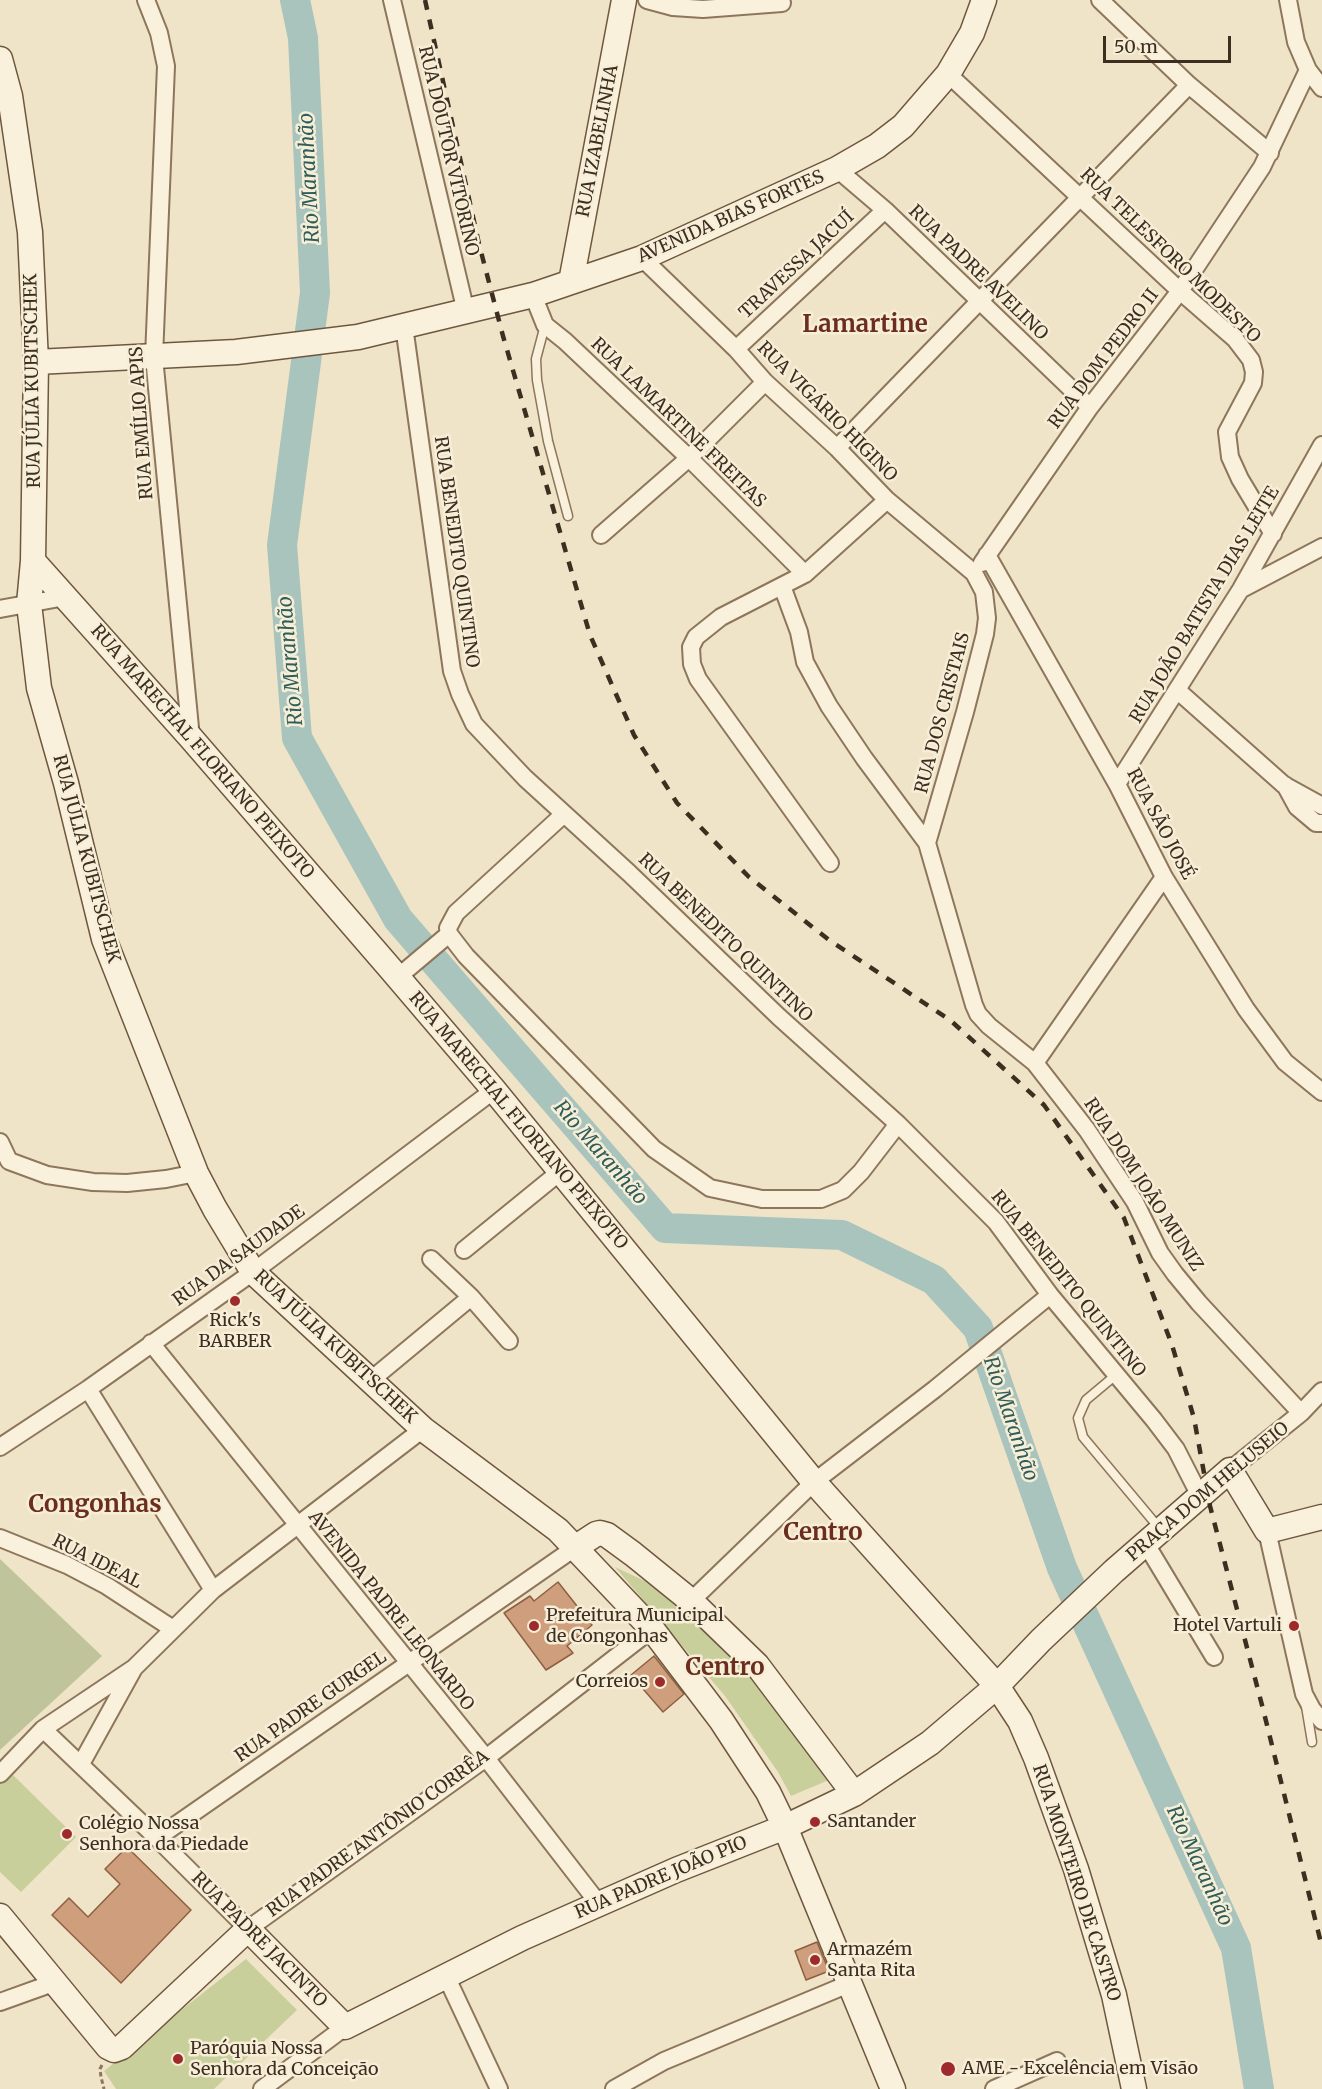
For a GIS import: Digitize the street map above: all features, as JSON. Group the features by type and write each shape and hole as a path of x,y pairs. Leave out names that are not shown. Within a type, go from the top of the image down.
{"main road":[{"name":"RUA IZABELINHA","path":"571,282 624,0"},
{"name":"AVENIDA BIAS FORTES","path":"36,362 237,352 358,337 533,295 642,258 837,169 877,146 903,126 948,74 972,33 984,0"},
{"name":"RUA JÚLIA KUBITSCHEK","path":"0,59 10,96 30,232 36,362 33,561 29,604 39,688 66,783 105,939 196,1173 253,1272 423,1429 558,1530 576,1547 652,1629 722,1720 768,1792 785,1827 893,2089"},
{"name":"RUA MARECHAL FLORIANO PEIXOTO","path":"33,561 404,971 495,1090 814,1482 997,1686"},
{"name":"PRAÇA DOM HELUSEIO","path":"1041,1640 1114,1571 1230,1470"},
{"path":"1230,1470 1267,1532 1322,1517"},
{"path":"576,1547 596,1534 607,1536 691,1601 757,1665 854,1794"},
{"name":"RUA PADRE JOÃO PIO","path":"345,2027 522,1938 676,1870 785,1827 854,1794 930,1743 997,1686 1041,1640"},
{"name":"RUA MONTEIRO DE CASTRO","path":"997,1686 1020,1720 1076,1869 1114,1995 1134,2089"},
{"path":"0,1916 53,1983"},
{"name":"RUA PADRE JACINTO","path":"248,1929 345,2027"},
{"name":"RUA PADRE ANTÔNIO CORRÊA","path":"53,1983 108,2047 114,2050 122,2047 248,1929"}],"street":[{"name":"RUA EMÍLIO APIS","path":"146,0 159,33 165,66 154,357 191,738"},
{"name":"RUA DOUTOR VITORINO","path":"392,0 466,312"},
{"path":"647,0 673,7 703,9 782,3"},
{"path":"1100,0 1190,86 1269,153"},
{"path":"1288,0 1296,42 1308,70 1322,88"},
{"name":"RUA DOM PEDRO II","path":"974,573 1090,407 1180,291 1269,153 1308,70"},
{"name":"RUA TELESFORO MODESTO","path":"948,74 1180,291 1235,339 1251,360 1254,372 1253,383 1227,432 1230,457 1240,479 1273,534"},
{"path":"837,448 1190,86"},
{"name":"RUA PADRE AVELINO","path":"837,169 885,210 1090,407"},
{"name":"TRAVESSA JACUÍ","path":"735,349 885,210"},
{"name":"RUA VIGÁRIO HIGINO","path":"642,258 735,349 765,382 837,448 887,500 974,573 984,592"},
{"name":"RUA LAMARTINE FREITAS","path":"533,295 545,325 565,341 688,458 805,574"},
{"name":"RUA BENEDITO QUINTINO","path":"404,326 452,670 474,724 525,778 629,873 779,1017 898,1124 996,1222 1050,1295 1117,1374 1176,1449 1200,1496"},
{"path":"601,535 688,458 765,382"},
{"name":"RUA JOÃO BATISTA DIAS LEITE","path":"1117,784 1241,590 1322,445"},
{"path":"830,863 698,679 690,655 691,646 696,637 721,617 805,574 887,500"},
{"path":"1241,590 1322,547"},
{"name":"RUA SÃO JOSÉ","path":"987,555 1117,784 1164,877 1252,1018 1285,1062 1322,1092"},
{"name":"RUA DOM JOÃO MUNIZ","path":"782,586 799,632 805,662 829,706 927,843 978,1014 989,1026 1035,1063 1093,1139 1135,1202 1161,1253 1175,1274 1302,1413"},
{"name":"RUA DOS CRISTAIS","path":"927,843 985,634 987,611 984,592"},
{"path":"0,609 65,597"},
{"path":"1177,690 1284,785 1322,806"},
{"path":"1284,785 1297,807 1316,823 1322,823"},
{"path":"564,814 456,913 448,928 449,934 466,956 654,1149 710,1188 762,1199 821,1199 843,1190 861,1172 898,1124"},
{"path":"1035,1063 1164,877"},
{"path":"404,971 449,934"},
{"name":"RUA DA SAUDADE","path":"0,1447 88,1389 253,1272 495,1090"},
{"path":"0,1142 5,1165 93,1182 127,1183 196,1173"},
{"path":"464,1250 561,1171"},
{"path":"431,1259 471,1297 509,1341"},
{"path":"691,1601 814,1482 935,1389 1050,1295"},
{"path":"371,1380 471,1297"},
{"name":"AVENIDA PADRE LEONARDO","path":"151,1343 486,1758 599,1904"},
{"path":"88,1389 213,1590"},
{"name":"PRAÇA DOM HELUSEIO","path":"1230,1470 1302,1413 1322,1391"},
{"path":"0,1774 43,1729 134,1668 213,1590 423,1429"},
{"path":"1267,1532 1304,1694 1312,1710 1322,1721"},
{"path":"1154,1537 1214,1657"},
{"name":"RUA IDEAL","path":"0,1538 107,1586 173,1629"},
{"name":"RUA PADRE GURGEL","path":"157,1838 576,1547"},
{"name":"RUA PADRE ANTÔNIO CORRÊA","path":"248,1929 486,1758 652,1629"},
{"path":"81,1764 134,1668"},
{"name":"RUA PADRE JACINTO","path":"43,1729 248,1929"},
{"path":"446,1976 499,2089"},
{"path":"0,2002 53,1983"},
{"path":"614,2089 664,2061 850,1983"},
{"name":"RUA PADRE JOÃO PIO","path":"262,2089 345,2027"},
{"path":"994,2089 1057,2061"}],"lane":[{"path":"545,325 536,359 537,380 548,441 568,516"},
{"path":"1117,1374 1086,1400 1078,1418 1083,1437 1154,1537"},
{"path":"1304,1694 1312,1742"}],"green space":[{"path":"0,1559 102,1656 0,1750"},
{"path":"615,1567 662,1589 769,1697 829,1780 791,1796 778,1772 725,1696"},
{"path":"11,1773 76,1837 21,1892 0,1872 0,1784"},
{"path":"246,1959 297,2010 214,2089 116,2089 104,2071"}],"building":[{"name":"Prefeitura Municipal de Congonhas","path":"558,1582 592,1625 567,1646 573,1653 546,1670 504,1613 530,1596 534,1601"},
{"name":"Correios","path":"654,1656 684,1694 663,1712 631,1675"},
{"path":"127,1847 191,1910 121,1983 52,1915 69,1898 88,1917 120,1884 105,1869"},
{"name":"Armazém Santa Rita","path":"817,1942 829,1971 806,1980 795,1951"}],"waterway":[{"name":"Rio Maranhão","path":"295,0 303,38 315,293 282,545 297,738 398,919 665,1228 842,1235 934,1280 978,1328 1062,1568 1236,1948 1259,2089"}],"railway":[{"path":"425,0 479,244 503,336 590,635 634,735 677,803 749,877 829,940 950,1020 1044,1105 1124,1218 1172,1345 1194,1418 1210,1506 1322,1947"}],"place":[{"name":"Rick's BARBER","path":"235,1301"},
{"name":"Prefeitura Municipal de Congonhas","path":"534,1626"},
{"name":"Hotel Vartuli","path":"1294,1626"},
{"name":"Correios","path":"660,1682"},
{"name":"Santander","path":"815,1822"},
{"name":"Colégio Nossa Senhora da Piedade","path":"67,1834"},
{"name":"Armazém Santa Rita","path":"815,1960"},
{"name":"Paróquia Nossa Senhora da Conceição","path":"178,2059"},
{"name":"AME - Excelência em Visão","path":"948,2069"}],"district":[{"name":"Lamartine","path":"865,325"},
{"name":"Congonhas","path":"95,1505"},
{"name":"Centro","path":"823,1533"},
{"name":"Centro","path":"725,1668"}]}
